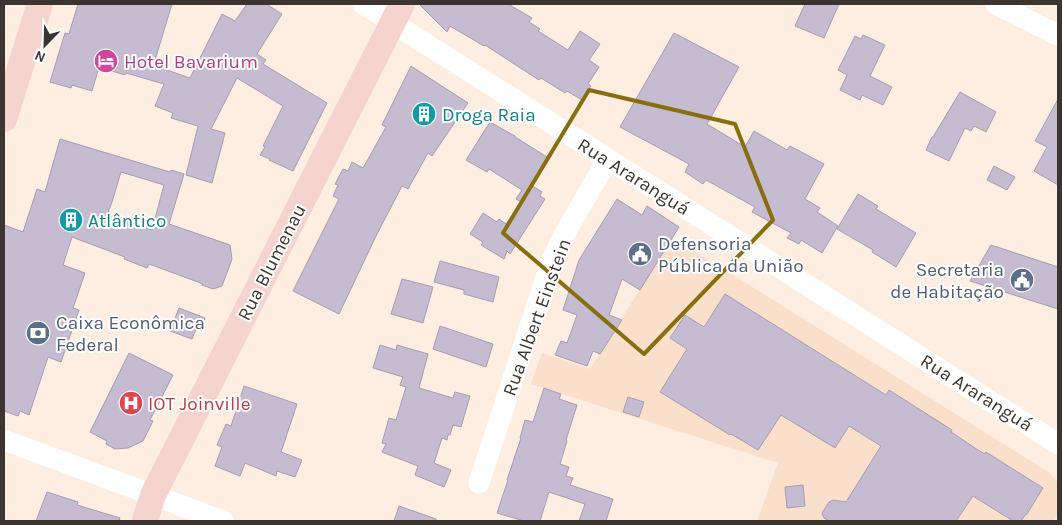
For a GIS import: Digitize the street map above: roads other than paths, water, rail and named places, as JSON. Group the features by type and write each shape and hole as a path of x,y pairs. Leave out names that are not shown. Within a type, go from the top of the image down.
{"main road":[{"path":"4,119 40,4"},
{"name":"Rua Blumenau","path":"145,521 153,495 397,13"}],"street":[{"name":"Rua Araranguá","path":"363,4 397,13 608,159 1058,444"},
{"path":"996,4 1058,35"},
{"name":"Rua Albert Einstein","path":"479,483 551,262 565,233 608,159"},
{"path":"4,440 223,521"}],"place":[{"name":"Hotel Bavarium","path":"106,61"},
{"name":"Droga Raia","path":"424,114"},
{"name":"Atlântico","path":"71,220"},
{"name":"Defensoria Pública da União","path":"640,254"},
{"name":"Secretaria de Habitação","path":"1022,280"},
{"name":"Caixa Econômica Federal","path":"38,333"},
{"name":"IOT Joinville","path":"131,403"}]}
